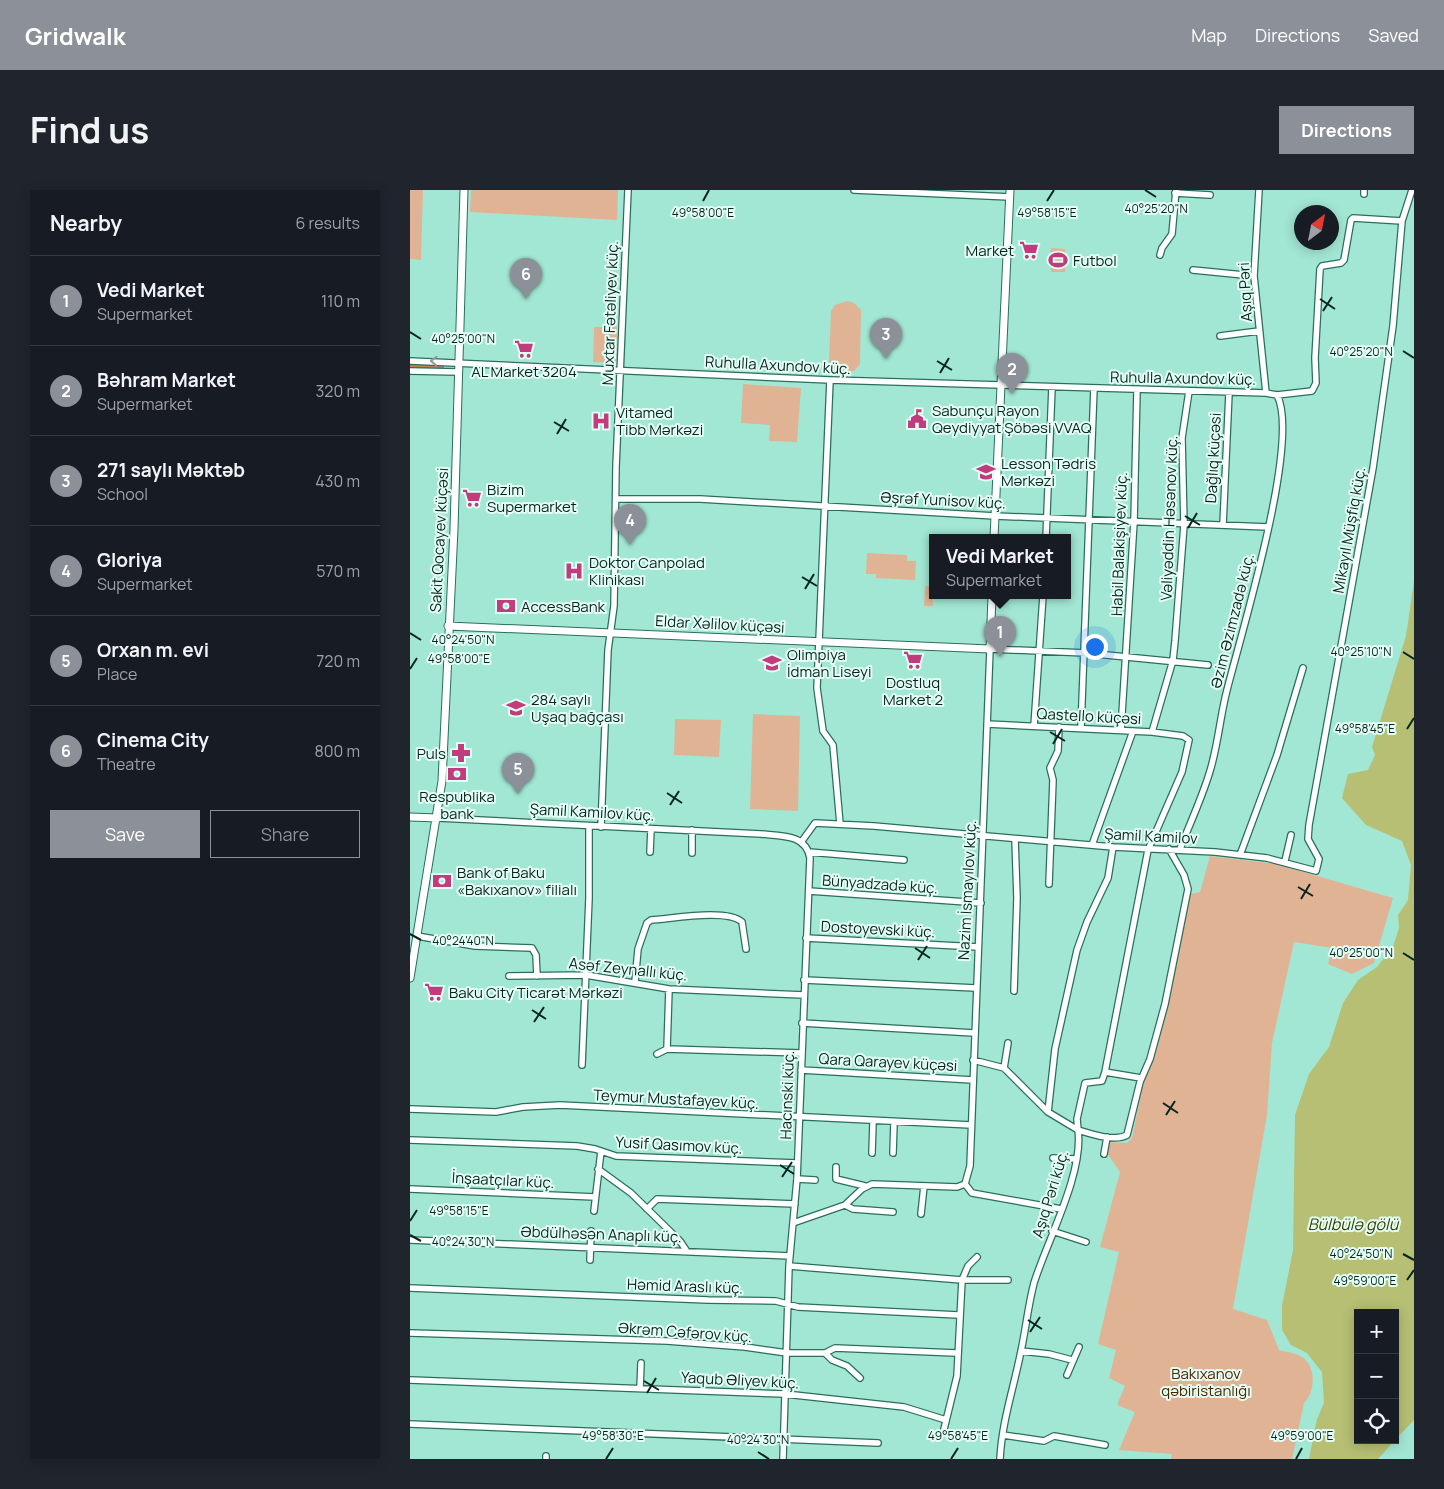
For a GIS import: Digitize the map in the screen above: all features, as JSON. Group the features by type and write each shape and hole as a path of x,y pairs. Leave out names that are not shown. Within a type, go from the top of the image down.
{"street":[{"name":"Sakit Qocayev küçəsi","path":"410,978 438,818 442,781 464,190"},
{"name":"Muxtar Fətəliyev küç.","path":"601,827 610,633 614,606 620,370 628,190"},
{"path":"854,190 1010,194 994,534"},
{"name":"Aşıq Pəri","path":"1259,190 1254,276 1266,393"},
{"name":"Mikayıl Müşfiq küç.","path":"1316,871 1319,859 1308,838 1309,825 1373,468 1393,326 1402,222 1412,190"},
{"path":"1160,255 1162,248 1172,234 1176,191 1210,196"},
{"name":"Ruhulla Axundov küç.","path":"410,361 830,380 1266,393 1277,395 1312,391 1314,388 1320,269 1322,266 1341,264 1344,260 1351,220 1354,218 1402,222"},
{"path":"1193,270 1254,276"},
{"path":"1220,336 1259,331"},
{"path":"410,371 458,372"},
{"path":"830,380 817,688 823,731 833,746 840,824"},
{"path":"1046,534 1052,387"},
{"path":"1081,728 1086,653 1094,388"},
{"name":"Habil Balakişiyev küç.","path":"1121,730 1134,522 1137,390"},
{"name":"Vəliyəddin Həsənov küç.","path":"1152,732 1173,660 1184,525 1182,438 1189,392"},
{"name":"Dağlıq küçəsi","path":"1223,525 1229,393"},
{"name":"Əzim Əzimzadə küç.","path":"1180,849 1210,771 1220,720 1268,527 1282,444 1283,418 1277,395"},
{"name":"Əşrəf Yunisov küç.","path":"616,499 700,499 995,516 1268,527"},
{"name":"Nazim İsmayılov küç.","path":"965,1184 970,1166 992,599"},
{"path":"1034,726 1042,599"},
{"name":"Eldar Xəlilov küçəsi","path":"448,626 990,649"},
{"path":"990,649 1086,653 1173,660 1208,665"},
{"path":"1240,855 1277,755 1303,668"},
{"name":"Qastello küçəsi","path":"988,724 1152,732 1188,738 1182,772 1148,850"},
{"path":"1048,884 1053,780 1050,768 1058,751 1059,727"},
{"path":"1092,845 1132,731"},
{"name":"Şamil Kamilov küç.","path":"410,817 692,830 770,835 795,838 802,841"},
{"path":"904,860 809,852 802,841 815,823 984,836"},
{"path":"582,1065 589,898 589,826"},
{"path":"650,852 651,829"},
{"path":"692,830 692,853"},
{"path":"1285,862 1291,835"},
{"name":"Şamil Kamilov","path":"984,836 1148,850 1180,849 1240,855 1285,862 1316,871"},
{"path":"1014,991 1017,898 1015,839"},
{"path":"1048,1112 1055,1048 1077,950 1087,922 1108,878 1114,847"},
{"path":"974,1060 1004,1068 1048,1112 1078,1130 1107,1137 1127,1135 1141,1078 1150,1059 1165,1004 1188,889 1184,875 1169,849"},
{"path":"1078,1130 1077,1119 1085,1083 1102,1081 1105,1072 1148,850"},
{"name":"Hacınski küç.","path":"783,1459 789,1266 797,1179 809,852"},
{"name":"Bünyadzadə küç.","path":"809,891 980,903"},
{"path":"636,982 638,949 647,923 651,920 692,916 734,917 742,922 746,950"},
{"path":"410,926 418,927"},
{"path":"417,936 475,946 532,948 536,955 537,976"},
{"name":"Dostoyevski küç.","path":"806,938 978,947"},
{"name":"Asəf Zeynallı küç.","path":"509,976 586,975 669,989 804,994"},
{"path":"804,980 976,988"},
{"path":"667,1049 669,989"},
{"path":"802,1023 974,1033"},
{"path":"1004,1068 1008,1043"},
{"path":"657,1054 667,1049 801,1053"},
{"name":"Qara Qarayev küçəsi","path":"801,1070 973,1080"},
{"path":"1105,1072 1141,1078"},
{"name":"Teymur Mustafayev küç.","path":"410,1109 496,1112 523,1107 551,1105 971,1126"},
{"path":"872,1153 873,1122"},
{"path":"893,1153 894,1123"},
{"name":"Aşıq Pəri küç.","path":"1000,1459 1006,1410 1021,1351 1034,1283 1061,1209 1076,1159 1078,1130"},
{"path":"1104,1154 1107,1137"},
{"name":"Yusif Qasımov küç.","path":"410,1140 577,1146 626,1157 797,1163"},
{"path":"594,1211 601,1151"},
{"path":"1053,1158 1076,1159"},
{"path":"836,1167 836,1179 865,1186 877,1184 957,1187 965,1184 972,1193 1061,1209"},
{"path":"598,1169 611,1176 647,1208 680,1240 686,1250"},
{"path":"797,1179 815,1180"},
{"path":"793,1223 845,1205 865,1186"},
{"path":"921,1214 924,1186"},
{"name":"İnşaatçılar küç.","path":"410,1189 595,1197"},
{"path":"647,1208 657,1199 795,1204"},
{"path":"845,1205 853,1209 893,1212"},
{"path":"590,1260 591,1231"},
{"path":"1052,1231 1086,1242"},
{"name":"Əbdülhəsən Anaplı küç.","path":"410,1240 686,1250 790,1256"},
{"path":"944,1430 957,1376 956,1353 962,1280 968,1266 977,1257"},
{"path":"789,1266 962,1280 1008,1280"},
{"name":"Həmid Araslı küç.","path":"410,1288 776,1301 798,1307 958,1315"},
{"name":"Əkrəm Cəfərov küç.","path":"410,1333 668,1341 745,1347 787,1353 825,1353 836,1348 956,1353"},
{"path":"1067,1374 1079,1347"},
{"path":"1021,1351 1049,1354 1072,1360"},
{"path":"825,1353 832,1360 847,1366 860,1378"},
{"path":"640,1388 641,1364"},
{"name":"Yaqub Əliyev küç.","path":"410,1380 785,1394 904,1407 946,1420"},
{"path":"410,1424 878,1443"},
{"path":"1003,1435 1044,1440 1054,1436 1105,1445"}],"green space":[{"path":"410,190 423,190 421,260 410,259"},
{"path":"471,190 618,190 617,220 470,212"},
{"name":"Futbol","path":"1051,248 1065,249 1065,272 1051,272"},
{"path":"847,301 854,303 861,310 860,364 854,371 841,373 832,367 829,361 831,311 835,305"},
{"path":"594,327 617,327 616,363 593,362"},
{"path":"743,384 801,388 797,442 769,441 770,425 741,423"},
{"path":"867,553 907,555 907,561 916,561 915,580 876,578 876,574 866,574"},
{"path":"925,586 929,587 929,599 933,599 933,606 924,606"},
{"path":"753,714 800,716 798,811 750,809"},
{"path":"675,719 721,720 719,757 674,755"},
{"name":"Bakıxanov qəbiristanlığı","path":"1210,856 1276,864 1393,898 1374,963 1352,974 1328,964 1332,948 1294,942 1272,1043 1267,1115 1233,1309 1267,1320 1279,1350 1302,1357 1310,1367 1313,1380 1312,1386 1304,1403 1292,1459 1171,1459 1172,1454 1119,1450 1135,1412 1117,1405 1125,1386 1109,1378 1116,1350 1098,1344 1119,1252 1100,1247 1120,1172 1107,1153 1109,1142 1127,1143 1132,1138 1144,1078 1190,894 1200,892"}],"shaded area":[{"path":"410,364 444,365 444,369 410,368"}],"water":[{"name":"Bülbülə gölü","path":"1414,581 1414,1420 1399,1436 1399,1309 1354,1309 1354,1444 1391,1444 1378,1459 1309,1459 1317,1419 1324,1403 1322,1372 1307,1353 1291,1345 1282,1330 1282,1306 1293,1250 1295,1115 1309,1074 1329,1047 1343,1003 1358,980 1377,967 1393,947 1399,928 1398,915 1408,900 1411,865 1402,841 1366,825 1342,798 1348,774 1368,770 1375,755 1372,747 1406,636"}],"place":[{"name":"Market","path":"1029,250"},
{"name":"Futbol","path":"1058,260"},
{"name":"Cinema City","path":"526,299"},
{"name":"AL Market 3204","path":"524,349"},
{"name":"271 saylı Məktəb","path":"886,359"},
{"name":"Bəhram Market","path":"1012,394"},
{"name":"Sabunçu Rayon Qeydiyyat Şöbəsi VVAQ","path":"917,419"},
{"name":"Vitamed Tibb Mərkəzi","path":"601,421"},
{"name":"Lesson Tədris Mərkəzi","path":"986,472"},
{"name":"Bizim Supermarket","path":"472,498"},
{"name":"Gloriya","path":"630,545"},
{"name":"Doktor Canpolad Klinikası","path":"574,571"},
{"name":"AccessBank","path":"506,606"},
{"name":"Vedi Market","path":"1000,657"},
{"name":"Dostluq Market 2","path":"913,660"},
{"name":"Olimpiya İdman Liseyi","path":"772,663"},
{"name":"284 saylı Uşaq bağçası","path":"516,708"},
{"name":"Puls","path":"461,753"},
{"name":"Respublika bank","path":"457,774"},
{"name":"Orxan m. evi","path":"518,794"},
{"name":"Bank of Baku «Bakıxanov» filialı","path":"442,881"},
{"name":"Baku City Ticarət Mərkəzi","path":"434,992"}]}
